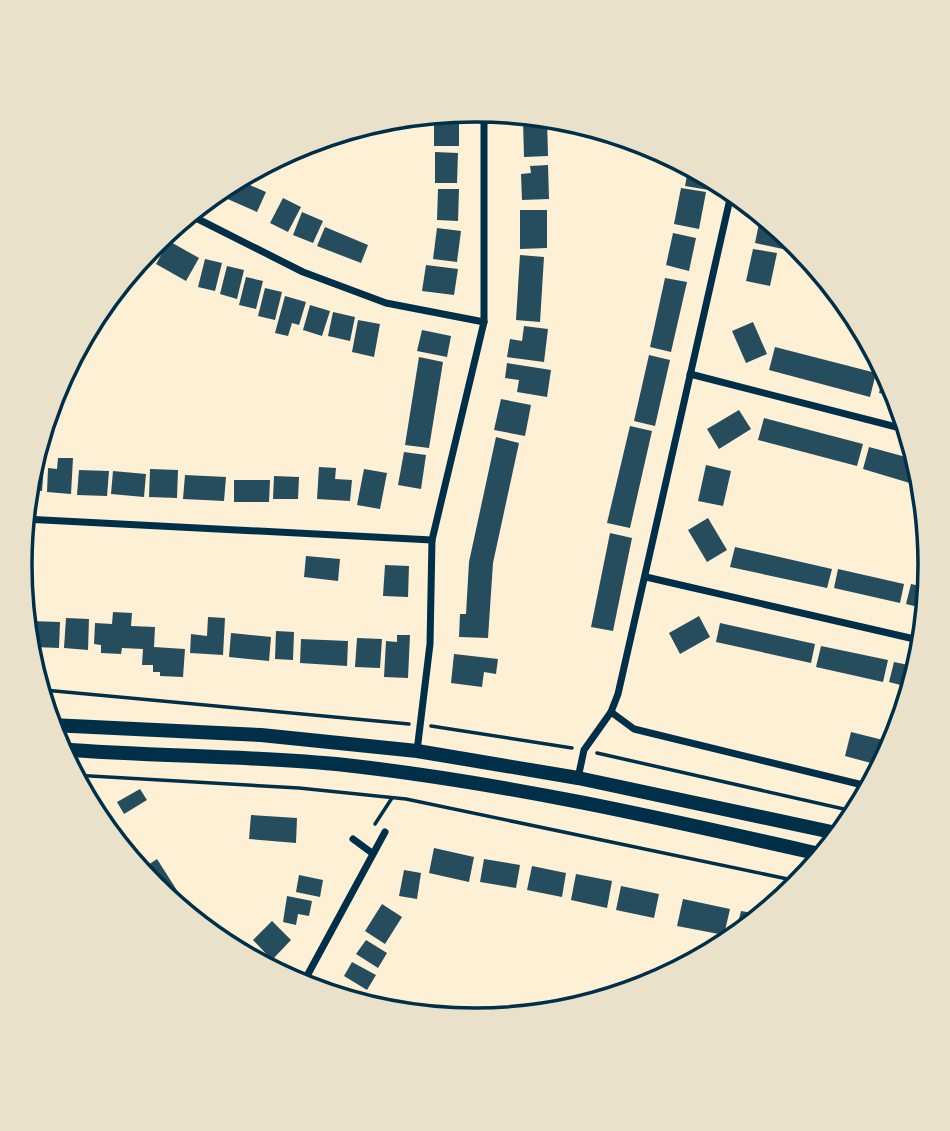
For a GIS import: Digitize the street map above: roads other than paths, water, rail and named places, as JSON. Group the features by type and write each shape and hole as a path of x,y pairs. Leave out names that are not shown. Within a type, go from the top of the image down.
{"highway":[{"path":"61,725 261,735 417,751 578,778 830,832"},
{"path":"71,750 342,765 414,774 575,800 812,853"},
{"path":"414,774 417,751"}],"street":[{"path":"417,751 430,645 432,540 484,322 483,122"},
{"path":"578,778 584,750 611,712 618,694 729,203"},
{"path":"199,219 303,272 386,303 484,322"},
{"path":"690,374 896,427"},
{"path":"34,520 432,540"},
{"path":"646,577 912,639"},
{"path":"611,712 634,729 860,784"},
{"path":"307,976 384,835"},
{"path":"353,839 372,853"}]}
